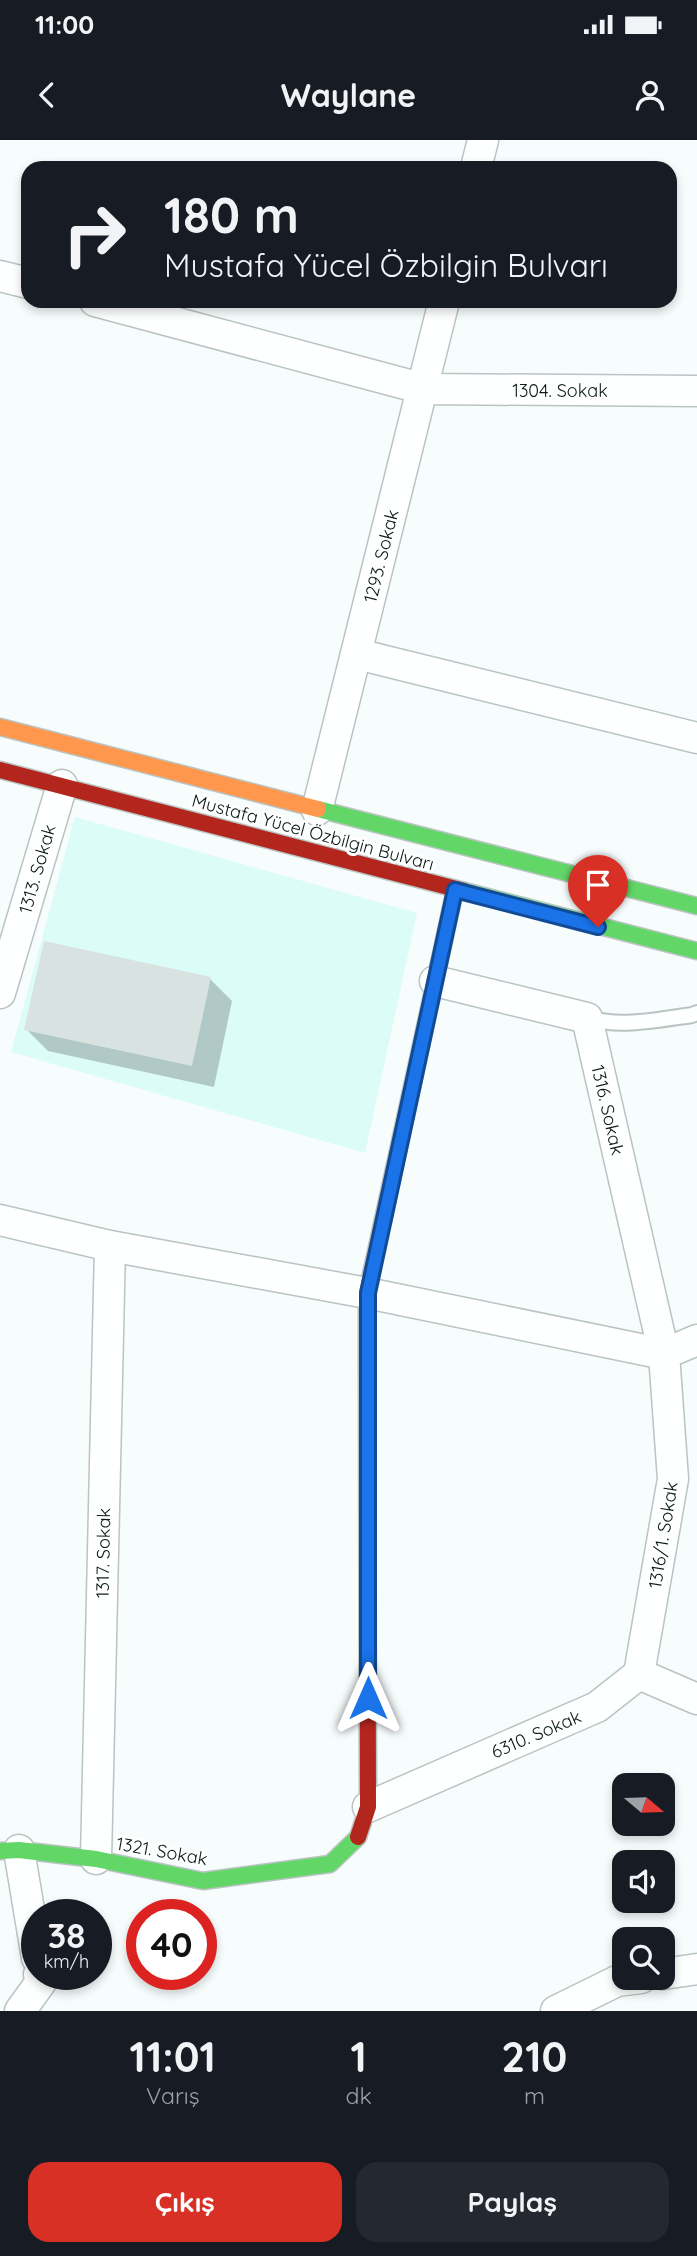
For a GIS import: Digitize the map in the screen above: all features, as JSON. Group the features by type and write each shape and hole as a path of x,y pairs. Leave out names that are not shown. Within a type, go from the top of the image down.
{"street":[{"path":"478,161 483,140"},
{"path":"0,276 21,281"},
{"name":"1304. Sokak","path":"121,308 424,389 697,391"},
{"name":"1293. Sokak","path":"317,810 442,308"},
{"path":"356,654 697,738"},
{"name":"Mustafa Yücel Özbilgin Bulvarı","path":"0,727 697,906"},
{"name":"Mustafa Yücel Özbilgin Bulvarı","path":"0,770 697,951"},
{"name":"1313. Sokak","path":"0,993 61,785"},
{"path":"368,1807 368,1293 455,890"},
{"path":"436,981 587,1018"},
{"name":"1316. Sokak","path":"587,1018 664,1354"},
{"path":"0,1220 110,1246 368,1293 664,1354 697,1340"},
{"name":"1317. Sokak","path":"96,1859 110,1246"},
{"name":"1316/1. Sokak","path":"639,1674 685,1486 664,1354"},
{"path":"639,1674 697,1699"},
{"name":"6310. Sokak","path":"368,1807 597,1707 639,1674"},
{"name":"1321. Sokak","path":"10,1851 96,1859 203,1881 330,1864 359,1836 368,1807"},
{"path":"10,1851 22,1899"},
{"path":"675,1972 697,1969"},
{"path":"556,2011 612,1984"},
{"path":"20,2011 35,1990"}],"lane":[{"path":"587,1018 603,1023 631,1023 697,1013"}],"shaded area":[{"path":"75,817 417,913 365,1153 11,1052"}],"building":[{"path":"44,941 211,977 192,1066 24,1030"}],"traffic: fast":[{"path":"318,809 697,906"},
{"path":"464,891 697,951"},
{"path":"0,1851 19,1850 96,1859 203,1881 330,1864 358,1837"}],"traffic: slow":[{"path":"0,727 318,809"},
{"path":"367,1365 367,1293 455,890"}],"traffic: jam":[{"path":"0,770 464,891"},
{"path":"358,1837 368,1807 367,1365"}],"route":[{"path":"368,1698 368,1293 455,890 598,927"}]}
